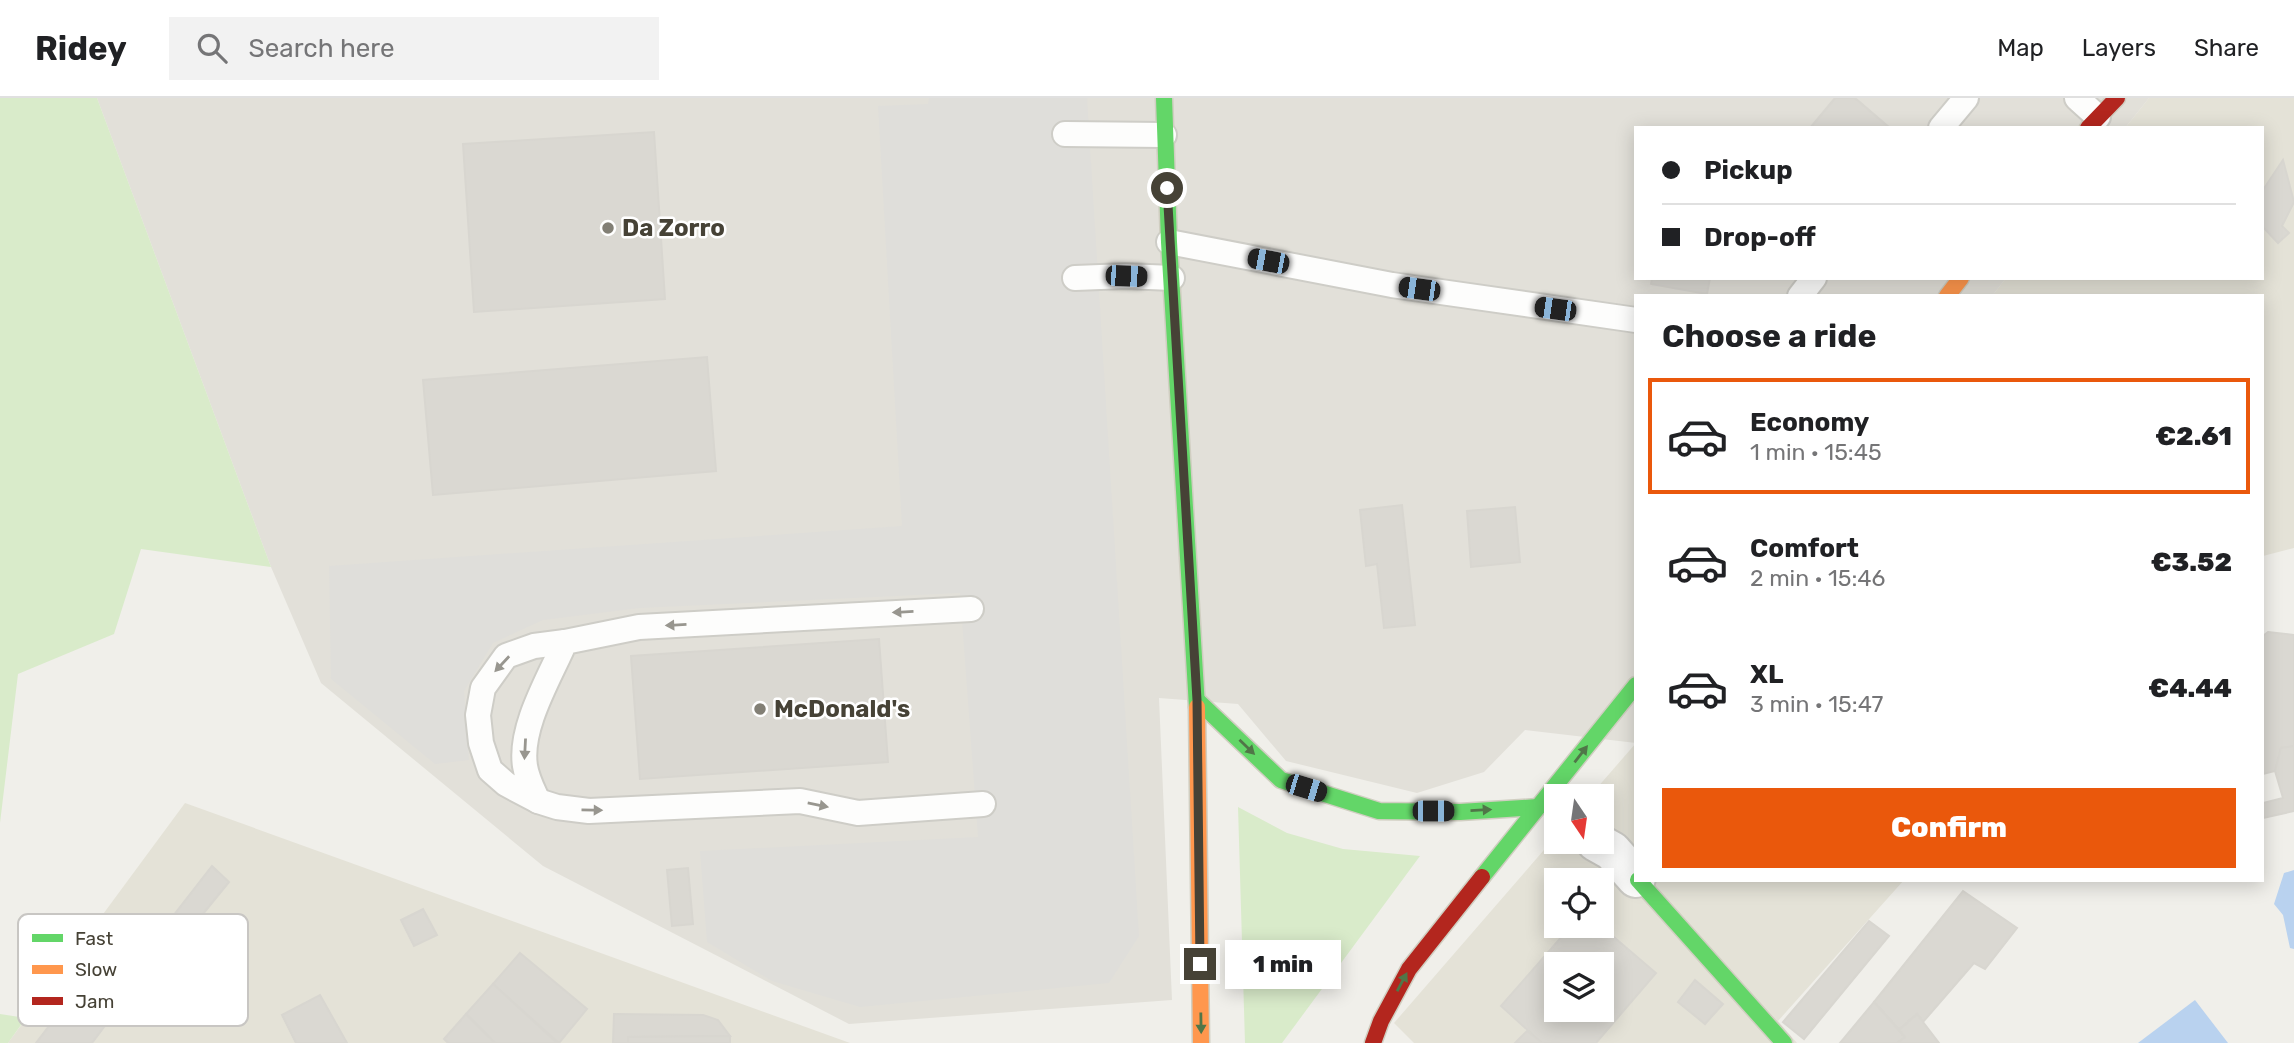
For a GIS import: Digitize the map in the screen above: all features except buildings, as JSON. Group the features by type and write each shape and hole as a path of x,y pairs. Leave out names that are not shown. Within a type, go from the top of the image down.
{"main road":[{"path":"1164,98 1169,242 1197,700 1202,1043"},
{"path":"2097,114 2117,98"},
{"path":"1949,294 1959,280"},
{"path":"1567,784 1634,688"},
{"path":"1197,700 1281,780 1379,811 1544,812"},
{"path":"1373,1043 1381,1021 1409,969 1544,815"},
{"path":"1640,882 1784,1043"}],"street":[{"path":"1614,853 1634,876"}],"lane":[{"path":"1943,126 1966,98"},
{"path":"2077,98 2097,114"},
{"path":"1065,134 1164,135"},
{"path":"1169,242 1392,285 1634,320"},
{"path":"1075,278 1172,278"},
{"path":"1802,294 1813,280"},
{"path":"971,609 639,627 534,646 506,656 483,688 478,715 481,743 491,770 506,783 538,801 557,807 589,811 800,801 858,813 984,804"},
{"path":"538,801 524,763 525,736 565,642"}],"shaded area":[{"path":"97,98 2149,98 2127,126 1634,126 1634,280 2004,280 1994,294 1634,294 1634,743 1525,730 1484,772 1417,793 1286,761 1238,704 1159,698 1172,1000 849,1024 543,866 321,683 271,567"},
{"path":"929,98 1087,98 1139,936 1109,983 860,1007 772,981 707,942 700,851 978,837 960,593 639,608 543,620 493,643 464,691 469,760 435,764 331,679 329,566 902,526 878,106 928,104"},
{"path":"2149,98 2294,98 2294,548 2264,556 2264,294 1994,294 2004,280 2264,280 2264,126 2127,126"},
{"path":"1634,745 1634,882 1902,882 1778,1021 1797,1043 1414,1043 1394,1023 1544,850 1544,854 1614,854 1614,784 1600,784"},
{"path":"185,803 850,1043 8,1043 21,1026 248,1026 248,914 103,914"}],"green space":[{"path":"0,98 97,98 271,567 141,549 114,634 18,674 0,823"},
{"path":"1238,807 1287,833 1343,849 1420,856 1282,1043 1245,1043"},
{"path":"0,1014 18,1017 18,1026 20,1026 8,1043 0,1043"}],"water":[{"path":"2294,870 2294,949 2290,948 2283,915 2274,904 2284,873"},
{"path":"2195,1000 2228,1043 2138,1043"}],"traffic: fast":[{"path":"1164,98 1169,242 1197,707"},
{"path":"1482,877 1634,687"},
{"path":"1197,700 1281,780 1379,811 1460,812 1538,807"},
{"path":"1640,882 1784,1043"}],"traffic: slow":[{"path":"1949,294 1959,280"},
{"path":"1197,707 1201,1043"}],"traffic: jam":[{"path":"2090,126 2117,98"},
{"path":"1373,1043 1381,1021 1409,969 1482,877"}],"place":[{"name":"Da Zorro","path":"608,228"},
{"name":"McDonald's","path":"760,709"}],"route":[{"path":"1167,188 1197,700 1200,964"}]}
